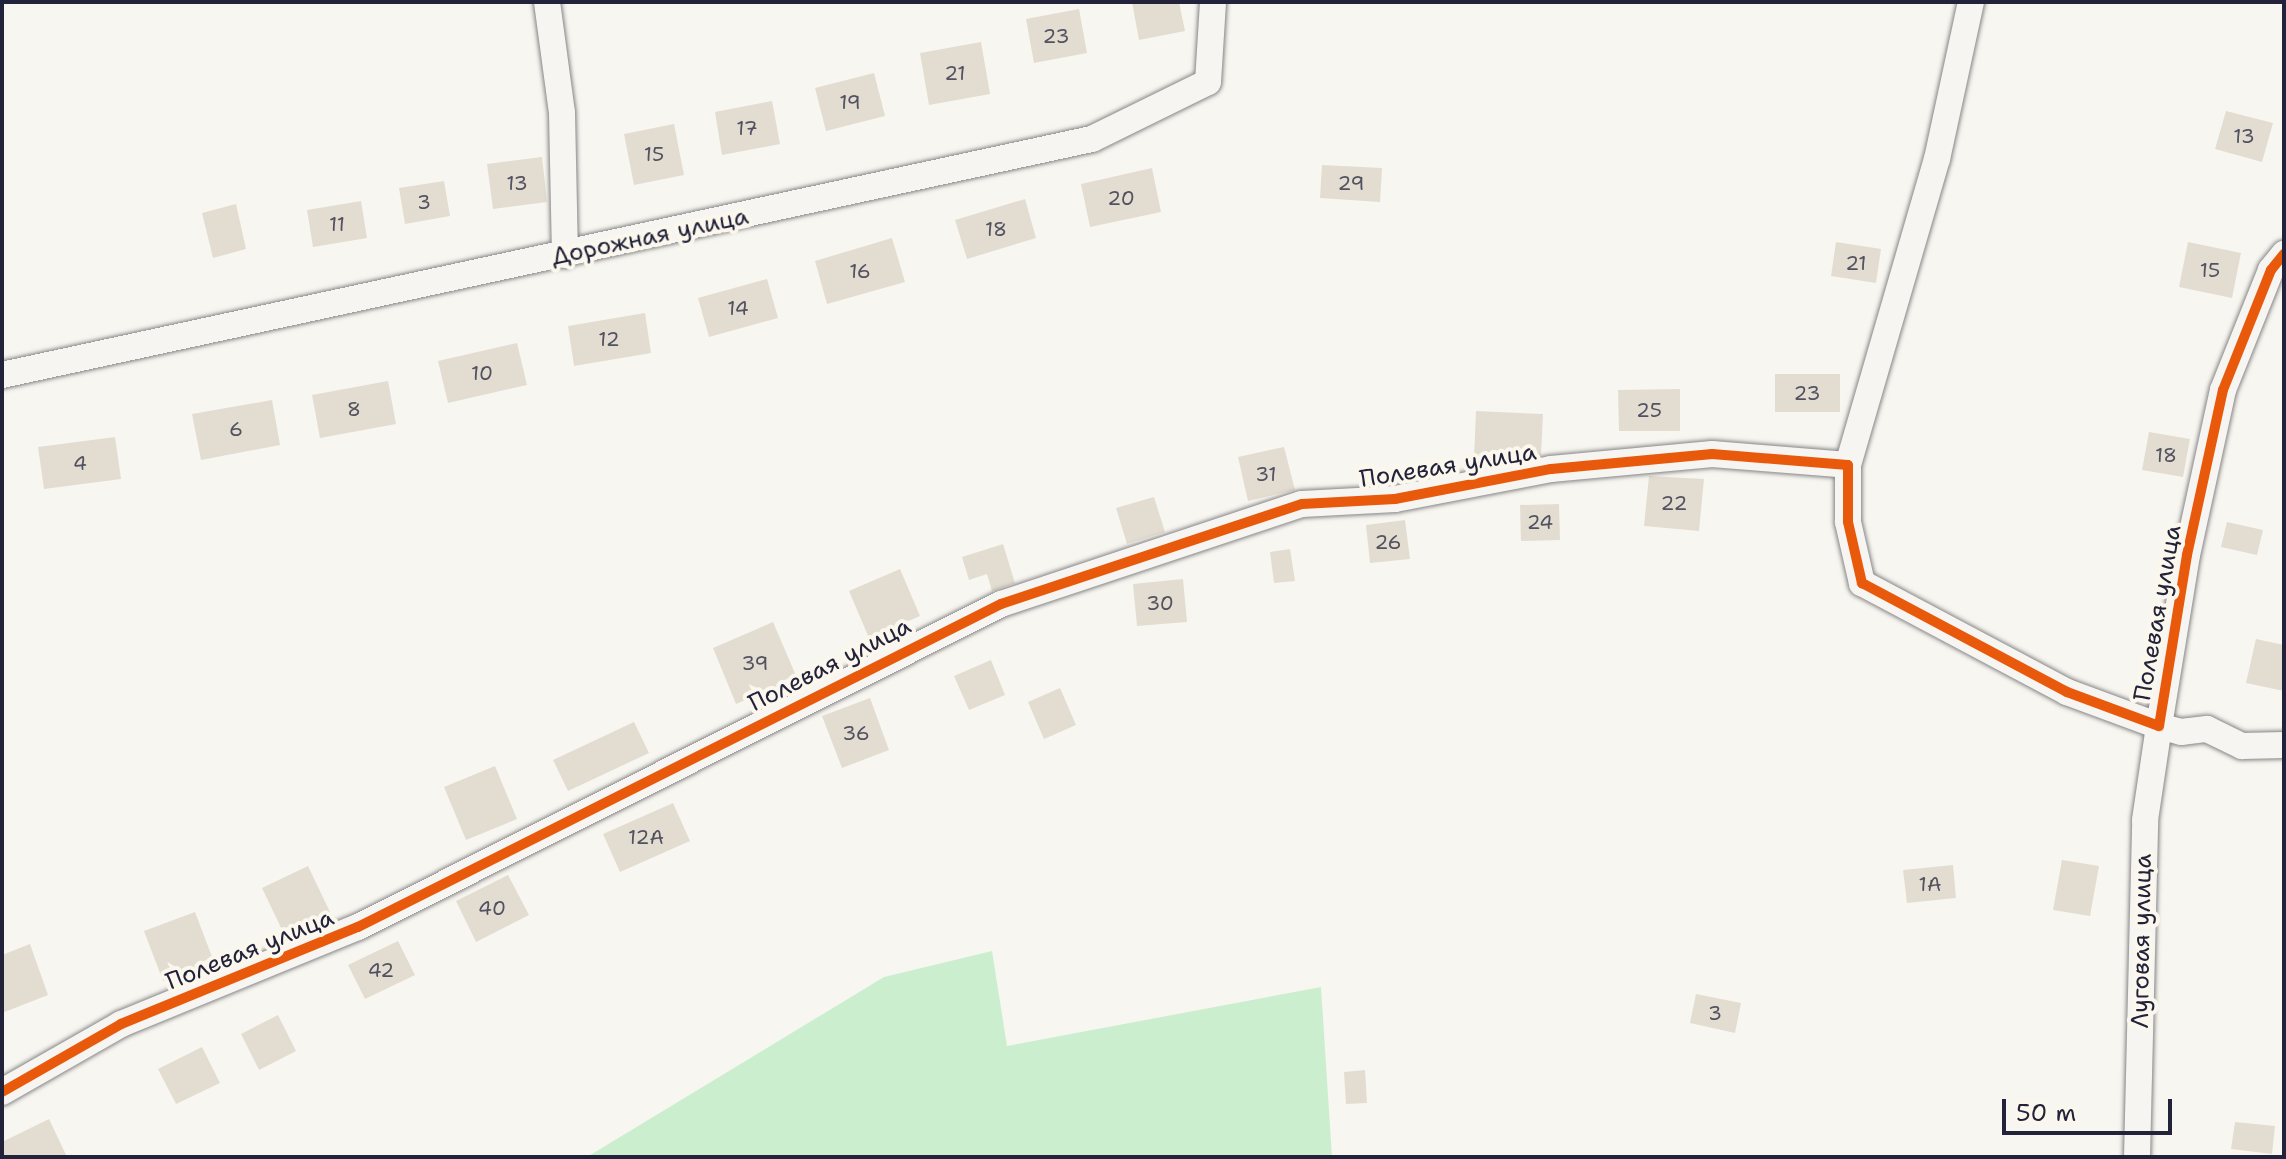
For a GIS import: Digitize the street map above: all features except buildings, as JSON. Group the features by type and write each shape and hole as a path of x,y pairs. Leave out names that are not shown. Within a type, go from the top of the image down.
{"street":[{"path":"547,2 562,113 565,255"},
{"name":"Дорожная улица","path":"2,375 1092,139 1208,82 1213,2"},
{"path":"1848,465 1937,159 1971,2"},
{"name":"Полевая улица","path":"2159,726 2187,555 2223,390 2271,270 2284,254"},
{"name":"Полевая улица","path":"2,1092 121,1024 358,927 915,644 1001,604 1092,571 1302,504 1395,499 1551,469 1712,454 1848,465 1848,522 1862,583 2067,692 2181,732 2207,729 2242,746 2284,745"},
{"name":"Луговая улица","path":"2137,1157 2145,820 2159,726"}],"green space":[{"path":"992,951 1007,1046 1321,987 1332,1157 587,1157 884,977"}],"cycle path":[{"path":"2,1092 121,1024 358,927 1001,604 1302,504 1395,499 1551,469 1712,454 1848,465 1848,522 1862,583 2067,692 2159,726 2187,555 2223,390 2271,270 2284,254"}]}
